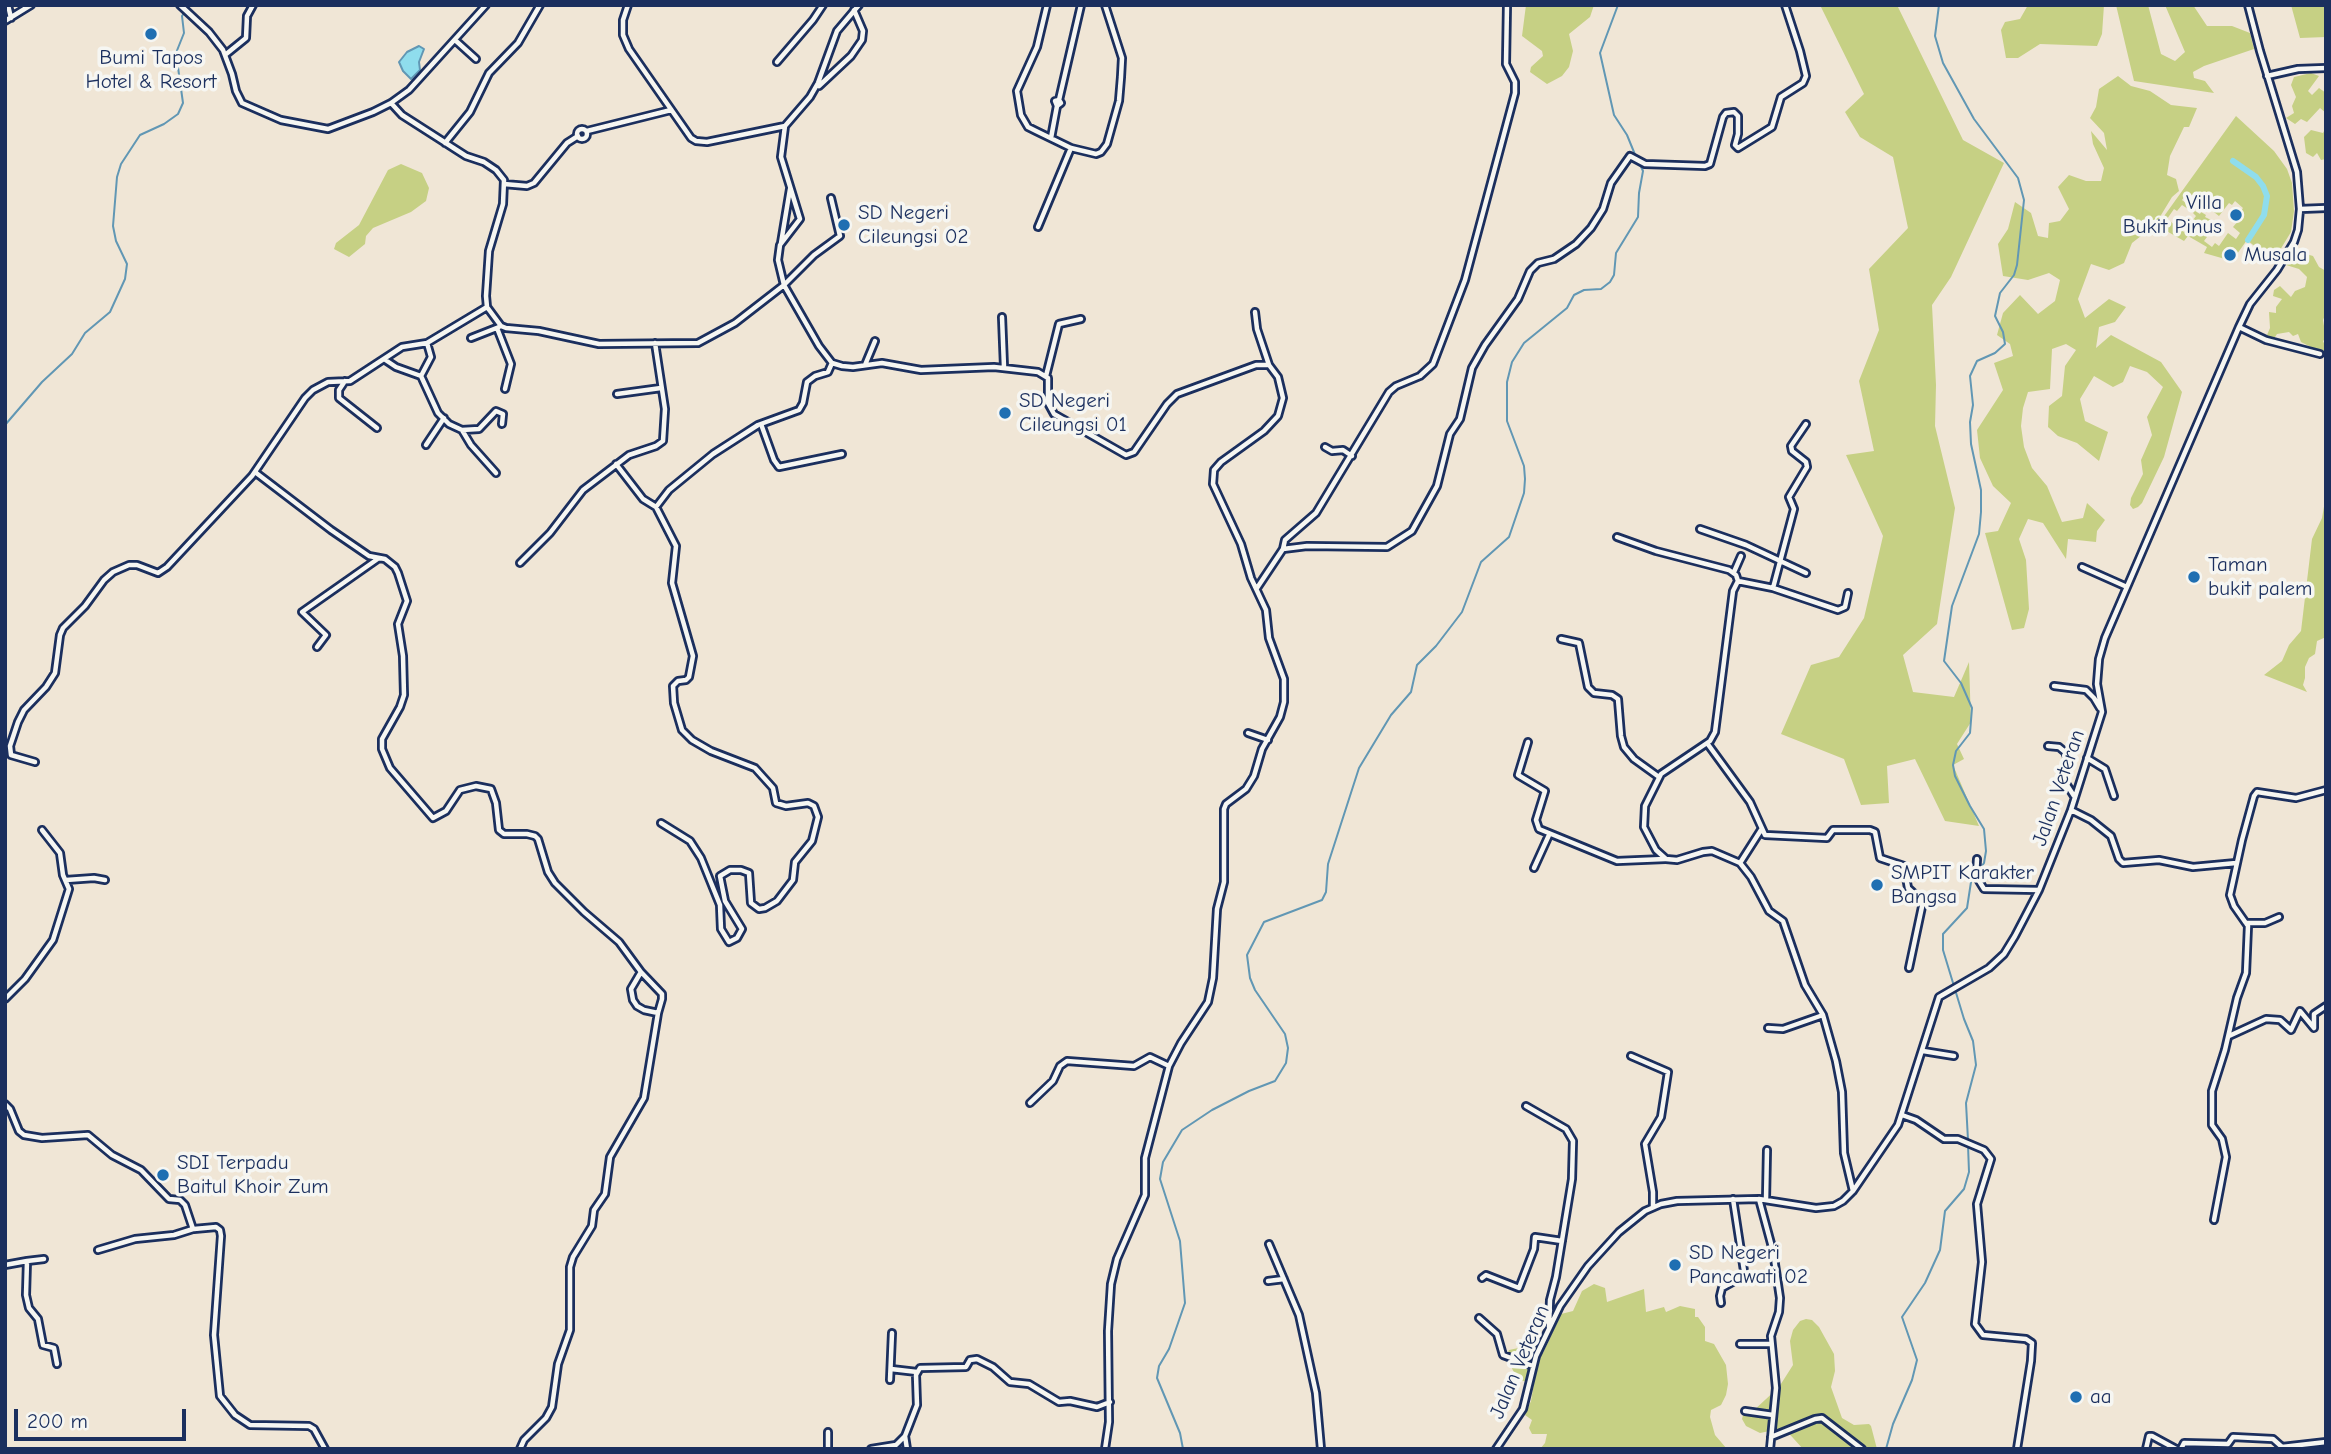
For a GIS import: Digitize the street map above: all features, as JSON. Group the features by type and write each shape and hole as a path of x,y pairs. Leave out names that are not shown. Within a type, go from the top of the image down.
{"street":[{"path":"8,5 11,18"},
{"path":"5,21 31,5"},
{"path":"180,5 219,45 242,103 282,120 328,129 391,103 409,90 486,5"},
{"path":"225,55 246,37 247,16 253,5"},
{"path":"445,143 470,112 489,73 518,43 540,5"},
{"path":"628,5 623,20 623,36 629,49 691,138 702,142 785,126"},
{"path":"777,61 823,5"},
{"path":"814,91 837,31 859,5"},
{"path":"1047,5 1037,47 1017,91 1021,115 1028,127 1071,148 1096,154 1107,144 1119,101 1122,58 1105,5"},
{"path":"1051,138 1057,106 1062,103 1059,100 1081,5"},
{"path":"1257,588 1283,549 1285,540 1316,513 1390,392 1396,386 1420,376 1433,364 1465,280 1515,93 1516,82 1506,64 1507,5"},
{"path":"1283,549 1307,546 1387,547 1412,531 1437,486 1448,438 1460,419 1472,368 1485,345 1518,299 1530,271 1538,263 1547,262 1576,244 1591,228 1603,209 1611,183 1630,156 1645,164 1705,166 1710,164 1726,113 1734,112 1738,116 1735,145 1738,148 1772,127 1781,97 1803,83 1806,76 1785,5"},
{"name":"Jalan Veteran","path":"1496,1449 1522,1409 1533,1366 1560,1306 1588,1266 1619,1232 1653,1207 1677,1201 1763,1199 1824,1208 1843,1201 1853,1191 1898,1125 1939,997 1989,968 2004,954 2039,890 2071,810 2102,712 2097,684 2099,659 2127,587 2238,327 2250,304 2277,270 2294,242 2300,209 2297,172 2248,5"},
{"path":"780,245 800,219 781,157 785,126 814,91 851,56 862,40 863,30 854,10"},
{"path":"456,40 475,59"},
{"path":"2267,76 2298,69 2326,68"},
{"path":"391,103 402,116 466,156 496,170 504,184 503,204 488,262 486,296 487,307 499,327 511,364 505,389"},
{"path":"504,184 527,186 534,183 567,143 578,136 579,130 587,131 671,110"},
{"path":"1038,227 1071,148"},
{"path":"790,188 778,260 784,285 832,363 842,366 882,363 905,369 1004,368 1038,372 1046,376 1049,382 1048,403 1051,411 1065,422 1126,455 1134,452 1177,394 1256,365 1269,365"},
{"path":"471,338 499,327 599,344 698,343 709,339 744,317 784,285 814,255 840,236 831,198"},
{"path":"2300,209 2326,208"},
{"path":"35,762 11,755 8,746 21,715 55,673 63,628 85,607 104,580 113,572 129,565 162,572 255,472 305,398 328,382 358,377 402,346 427,343 487,307"},
{"path":"1105,1449 1110,1402 1108,1331 1111,1284 1117,1259 1145,1195 1145,1158 1170,1066 1181,1043 1205,1008 1213,978 1217,909 1224,882 1224,808 1250,783 1282,711 1284,679 1269,638 1266,610 1248,571 1241,544 1214,490 1213,477 1214,470 1221,462 1264,431 1278,416 1283,398 1278,377 1269,365 1257,329 1255,312"},
{"path":"1002,317 1004,368"},
{"path":"1046,376 1059,324 1081,319"},
{"path":"2238,327 2266,340 2320,354"},
{"path":"865,365 874,341"},
{"path":"421,376 431,357 427,343"},
{"path":"520,563 550,533 579,494 635,452 663,441 666,414 655,343"},
{"path":"384,359 396,367 421,376 436,409 454,427 462,430 479,429 495,411 503,414 502,424"},
{"path":"656,507 669,490 693,468 746,432 799,410 807,382 828,372 832,363"},
{"path":"345,381 339,390 339,398 377,428"},
{"path":"617,394 661,388"},
{"path":"426,444 444,418"},
{"path":"761,424 779,467 842,454"},
{"path":"1773,588 1794,509 1788,497 1807,467 1806,462 1792,451 1791,446 1806,424"},
{"path":"462,430 471,445 496,473"},
{"path":"1325,447 1332,451 1343,450 1352,456"},
{"path":"616,464 643,499 656,507 676,546 672,583 693,656 688,677 673,686 674,703 682,730 692,740 711,751 755,768 773,788 776,803 786,806 808,803 816,809 818,817 812,841 795,862 793,880 772,906 759,909 751,903 751,877 746,871 730,870 720,876 725,901 742,929 737,938 729,942 722,929 720,905 701,858 690,841 661,823"},
{"path":"255,472 369,556 380,557 395,567 407,601 398,624 403,656 403,701 382,739 382,749 390,768 433,818 446,811 460,790 475,786 491,789 501,832 536,836 547,862 548,872 555,883 620,942 640,972 662,996 644,1098 610,1157 605,1194 594,1210 592,1226 570,1267 570,1330 558,1364 552,1407 546,1418 524,1440 520,1449"},
{"path":"1700,529 1746,545 1806,573"},
{"path":"1617,537 1656,551 1734,572"},
{"path":"1738,581 1734,572 1741,556"},
{"path":"317,648 326,635 302,612 380,557"},
{"path":"2082,567 2127,587"},
{"path":"1738,581 1773,588 1838,610 1845,607 1848,593"},
{"path":"1666,859 1656,850 1644,827 1645,806 1659,777 1713,737 1717,726 1733,591 1738,581"},
{"path":"1561,639 1579,643 1588,687 1594,693 1612,695 1618,699 1624,747 1634,759 1659,777"},
{"path":"2054,686 2086,690 2102,712"},
{"path":"1248,733 1268,740"},
{"path":"1528,742 1518,775 1545,791 1537,825 1549,835 1622,863 1677,860 1712,851 1740,863 1751,877 1769,911 1783,921 1805,985 1824,1014 1842,1092 1842,1135 1853,1191"},
{"path":"1707,743 1745,795 1768,836 1827,838 1833,830 1875,832 1880,858 1904,866 1908,888 1923,902 1909,968"},
{"path":"2048,746 2059,747 2065,752 2065,782 2074,796"},
{"path":"2087,758 2105,769 2114,796"},
{"path":"2214,1220 2226,1157 2222,1139 2212,1125 2212,1091 2236,998 2245,977 2249,931 2230,895 2236,863 2255,794 2264,792 2296,798 2326,790"},
{"path":"2071,810 2091,820 2111,836 2123,863 2159,860 2193,867 2236,863"},
{"path":"1740,863 1762,829"},
{"path":"5,999 25,979 53,940 69,889 63,875 60,853 42,830"},
{"path":"1534,868 1549,835"},
{"path":"1977,859 1976,876 1984,889 2039,890"},
{"path":"66,880 105,880"},
{"path":"2246,923 2265,923 2279,917"},
{"path":"640,972 631,989 633,1000 640,1008 658,1013"},
{"path":"2228,1037 2266,1019 2280,1020 2291,1030 2300,1011 2314,1028 2314,1014 2326,1006"},
{"path":"1768,1028 1789,1028 1824,1014"},
{"path":"1923,1051 1954,1056"},
{"path":"1631,1056 1668,1072 1661,1117 1645,1144 1653,1207"},
{"path":"1030,1103 1053,1081 1060,1066 1067,1061 1134,1066 1150,1057 1170,1066"},
{"path":"5,1104 10,1109 19,1131 24,1135 42,1138 88,1135 112,1155 135,1166 169,1199 183,1201 193,1229"},
{"path":"1526,1106 1561,1125 1572,1137 1572,1179 1550,1300 1549,1328"},
{"path":"1902,1115 1916,1119 1944,1139 1958,1139 1984,1150 1990,1159 1977,1204 1982,1262 1975,1324 1983,1335 2026,1339 2032,1343 2030,1373 2017,1449"},
{"path":"1767,1150 1763,1199 1780,1298 1771,1344 1776,1388 1770,1449"},
{"path":"1721,1303 1722,1288 1738,1279 1744,1272 1733,1199"},
{"path":"98,1250 135,1239 174,1235 193,1229 216,1227 220,1230 214,1335 220,1396 235,1415 250,1426 309,1426 314,1429 325,1449"},
{"path":"1482,1278 1486,1275 1519,1287 1534,1249 1535,1237 1562,1241"},
{"path":"1269,1244 1299,1315 1312,1373 1321,1449"},
{"path":"5,1265 44,1259"},
{"path":"27,1261 26,1295 29,1308 38,1319 43,1345 54,1348 57,1364"},
{"path":"1268,1281 1285,1280"},
{"path":"1479,1318 1497,1335 1503,1355 1533,1366"},
{"path":"890,1380 892,1333"},
{"path":"1740,1344 1771,1344"},
{"path":"872,1449 896,1445 905,1436 916,1405 917,1372 920,1368 966,1367 970,1360 977,1359 993,1367 1010,1382 1029,1384 1059,1402 1070,1401 1097,1407 1110,1402"},
{"path":"891,1369 917,1372"},
{"path":"1745,1411 1773,1415"},
{"path":"1771,1437 1822,1418 1862,1449"},
{"path":"828,1432 828,1449"},
{"path":"905,1436 907,1449"},
{"path":"2146,1449 2148,1438 2152,1436 2179,1449 2184,1443 2228,1444 2233,1437 2273,1439 2282,1447 2326,1442"}],"green space":[{"path":"1526,5 1594,5 1590,17 1569,34 1573,51 1569,67 1562,76 1547,84 1530,72 1531,67 1543,56 1542,51 1522,36"},
{"path":"1820,5 1897,5 1963,140 2004,163 1951,277 1932,305 1935,426 1955,508 1937,624 1903,655 1913,692 1954,697 1969,662 1971,722 1957,744 1964,759 1953,765 1979,826 1945,821 1915,759 1887,766 1889,803 1861,805 1844,759 1781,734 1811,665 1839,657 1864,618 1883,536 1846,455 1874,451 1859,381 1879,330 1869,269 1908,228 1893,157 1860,137 1845,112 1864,94"},
{"path":"2028,5 2104,5 2102,34 2097,46 2040,44 2018,58 2006,58 2001,30 2005,22 2020,19"},
{"path":"2116,5 2148,5 2161,54 2175,61 2185,52 2165,5 2193,5 2207,26 2232,26 2250,33 2254,49 2193,72 2194,78 2205,81 2214,93 2134,81"},
{"path":"2291,5 2326,5 2326,37 2300,38"},
{"path":"2311,73 2319,76 2308,91 2312,95 2319,88 2326,93 2326,113 2320,108 2307,122 2301,119 2295,124 2286,118 2294,113 2292,106 2296,97 2291,85 2294,77"},
{"path":"2118,76 2131,86 2150,91 2171,105 2197,108 2189,127 2184,127 2170,156 2167,175 2176,179 2179,191 2172,197 2155,225 2132,243 2124,263 2109,270 2091,264 2078,299 2085,318 2109,299 2126,307 2115,322 2099,327 2096,348 2111,335 2161,362 2182,392 2164,457 2142,503 2133,509 2130,505 2131,498 2143,474 2141,460 2152,435 2147,417 2163,387 2147,372 2130,366 2123,382 2113,387 2094,376 2080,399 2085,421 2108,432 2099,461 2077,443 2058,436 2048,427 2049,406 2062,396 2065,366 2076,350 2066,344 2052,349 2050,389 2028,392 2023,408 2021,426 2024,447 2032,468 2047,486 2062,522 2083,518 2087,503 2105,520 2097,531 2096,542 2068,539 2066,559 2043,523 2028,519 2019,539 2026,560 2029,609 2024,628 2012,630 1985,533 1998,531 2011,503 1993,486 1980,458 1977,430 2003,390 1994,363 2013,356 2010,344 1997,335 2003,313 2020,295 2038,314 2055,301 2060,280 2049,273 2028,280 2003,276 1998,244 2008,229 2015,202 2031,213 2038,236 2048,238 2049,223 2060,221 2069,209 2058,187 2069,175 2086,181 2101,181 2104,168 2093,144 2091,131 2107,150 2104,133 2090,118 2096,107 2099,89"},
{"path":"2236,116 2274,151 2287,169 2292,183 2294,211 2291,232 2277,255 2273,252 2269,258 2247,240 2232,261 2204,253 2207,247 2188,236 2184,241 2163,229 2167,223 2162,219","holes":["2188,192 2219,216 2229,203 2232,205 2235,201 2243,208 2240,212 2243,215 2233,227 2240,233 2236,239 2228,233 2219,246 2215,243 2212,247 2204,241 2207,237 2205,235 2215,222 2205,217 2206,215 2195,211 2193,213 2196,216 2184,232 2167,219 2174,209 2177,211 2182,205 2188,209 2190,206 2182,200"]},
{"path":"2326,127 2326,159 2321,160 2317,153 2313,157 2306,153 2304,137 2311,130 2323,133"},
{"path":"401,164 422,173 429,188 426,201 411,212 373,228 366,236 365,244 349,257 334,249 336,243 359,225 388,170"},
{"path":"2297,245 2299,252 2313,256 2319,267 2326,271 2326,313 2323,320 2326,338 2323,341 2326,348 2323,353 2301,342 2298,334 2277,334 2273,340 2267,335 2270,328 2269,312 2276,313 2276,307 2282,299 2273,296 2274,290 2280,286 2291,297 2295,291 2305,287 2307,277 2299,269 2286,265 2292,259 2290,253"},
{"path":"2326,495 2326,637 2317,641 2315,654 2309,658 2305,667 2303,685 2307,692 2264,675 2282,661 2289,645 2301,631 2312,539 2322,518"},
{"path":"1594,1284 1605,1288 1607,1302 1644,1289 1646,1312 1664,1307 1666,1312 1680,1306 1695,1309 1695,1317 1698,1317 1705,1327 1705,1341 1714,1344 1726,1365 1726,1395 1721,1405 1711,1410 1710,1417 1715,1435 1727,1449 1540,1449 1547,1434 1532,1434 1529,1428 1532,1420 1525,1415 1534,1383 1518,1380 1506,1357 1509,1350 1523,1347 1543,1353 1561,1314 1573,1311 1582,1291"},
{"path":"1812,1320 1819,1327 1834,1354 1835,1371 1831,1387 1842,1418 1854,1425 1869,1424 1877,1449 1803,1449 1784,1428 1760,1433 1746,1426 1742,1419 1743,1415 1752,1412 1779,1387 1793,1365 1790,1341 1793,1330 1800,1321"}],"water":[{"path":"419,46 424,49 419,62 420,70 411,79 399,62 407,52"}],"waterway":[{"path":"5,425 42,382 72,354 85,333 110,312 125,279 127,264 116,241 113,226 117,177 121,164 140,135 178,114 183,103 176,53 184,33 182,16 190,5"},
{"path":"1618,5 1600,53 1614,115 1627,135 1636,157"},
{"path":"1939,5 1935,36 1943,63 1974,119 2018,178 2024,200 2017,265 2014,275 2000,293 1995,316 2003,332 2005,344 1995,353 1977,361 1970,376 1973,405 1970,422 1971,444 1981,490 1979,534 1952,606 1944,661 1961,683 1972,708 1970,733 1956,751 1953,765 1955,776 1984,829 1986,851 1984,863 1978,871"},
{"path":"2233,161 2256,177 2267,196 2264,215 2248,240"},
{"path":"1183,1449 1180,1433 1157,1378 1159,1366 1169,1349 1185,1303 1180,1241 1160,1179 1163,1162 1182,1130 1212,1110 1275,1081 1286,1063 1288,1048 1285,1034 1255,990 1250,978 1247,955 1264,922 1322,900 1326,892 1328,864 1359,768 1391,715 1411,692 1417,665 1436,646 1462,612 1481,562 1509,537 1524,493 1525,479 1524,466 1507,421 1507,382 1512,362 1524,343 1567,308 1574,295 1584,290 1601,289 1610,282 1614,275 1616,253 1638,217 1643,171 1639,162"},
{"path":"1968,1140 1966,1103 1976,1065 1973,1041 1943,950 1943,934 1967,908 1971,882 1975,876"},
{"path":"1886,1449 1917,1360 1902,1317 1925,1283 1940,1250 1945,1211 1964,1189 1969,1172 1968,1145"}],"place":[{"name":"Bumi Tapos Hotel & Resort","path":"151,34"},
{"name":"Villa Bukit Pinus","path":"2236,215"},
{"name":"SD Negeri Cileungsi 02","path":"844,225"},
{"name":"Musala","path":"2230,255"},
{"name":"SD Negeri Cileungsi 01","path":"1005,413"},
{"name":"Taman bukit palem","path":"2194,577"},
{"name":"SMPIT Karakter Bangsa","path":"1877,885"},
{"name":"SDI Terpadu Baitul Khoir Zum","path":"163,1175"},
{"name":"SD Negeri Pancawati 02","path":"1675,1265"},
{"name":"aa","path":"2076,1397"}]}
